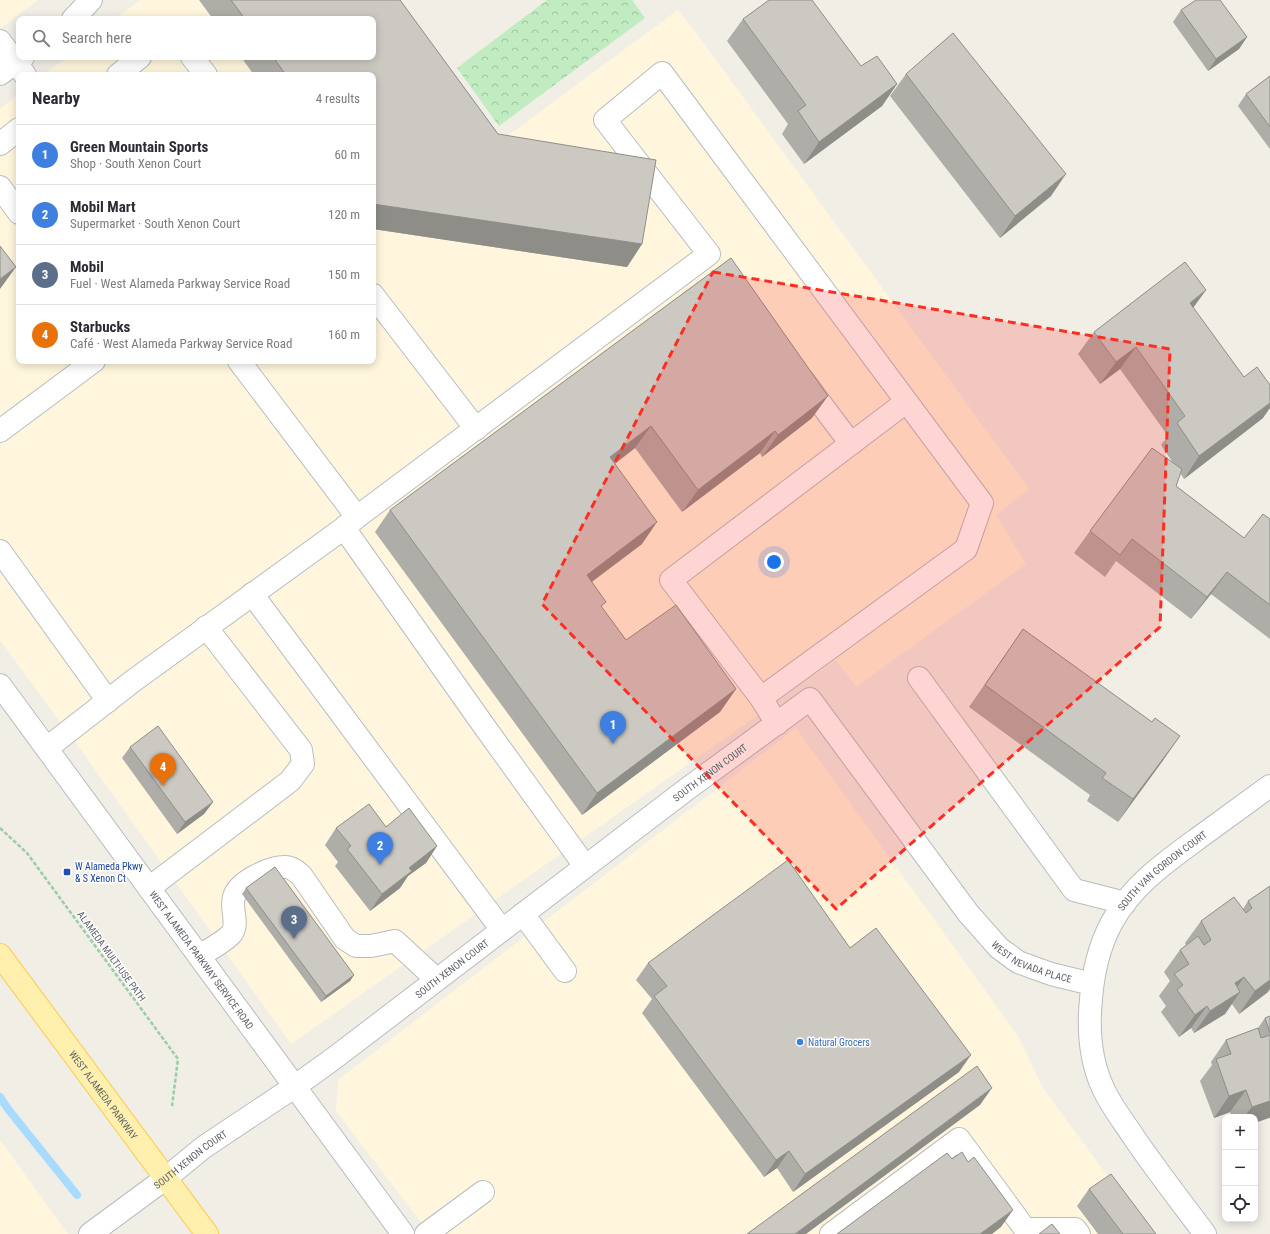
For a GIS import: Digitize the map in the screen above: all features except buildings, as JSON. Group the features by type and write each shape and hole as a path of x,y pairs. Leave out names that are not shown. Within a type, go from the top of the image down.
{"main road":[{"name":"WEST ALAMEDA PARKWAY","path":"0,955 207,1234"}],"street":[{"path":"76,16 91,0"},
{"path":"0,41 16,67"},
{"path":"122,72 136,60"},
{"path":"194,60 204,72"},
{"path":"47,748 206,627 350,523 476,429 714,260 605,120 662,73 982,503 966,549 761,698"},
{"path":"0,144 16,131"},
{"path":"0,187 16,209"},
{"path":"376,299 476,429"},
{"path":"790,362 852,444"},
{"path":"0,431 90,364"},
{"path":"241,364 350,523 484,726 585,866"},
{"path":"777,724 761,698 671,580 906,402"},
{"path":"0,551 108,701"},
{"path":"252,594 502,930"},
{"path":"149,888 290,781 303,764 301,750 206,627"},
{"path":"919,678 1074,890 1125,903"},
{"name":"WEST ALAMEDA PARKWAY SERVICE ROAD","path":"0,685 402,1234"},
{"name":"SOUTH XENON COURT","path":"90,1234 166,1178 204,1147 294,1087 687,789 810,700"},
{"name":"WEST NEVADA PLACE","path":"810,700 968,913 998,948 1018,962 1051,974 1092,984"},
{"name":"SOUTH VAN GORDON COURT","path":"1092,984 1101,948 1111,923 1125,903 1144,881 1176,854 1270,786"},
{"path":"199,956 231,934 235,923 234,897 241,885 266,871 286,867 301,874 345,939 356,946 371,946 395,941 436,979"},
{"path":"523,914 565,971"},
{"path":"1092,984 1089,1014 1090,1040 1094,1063 1103,1088 1118,1114 1148,1157 1205,1234"},
{"path":"830,1234 959,1139 1021,1231 1075,1229 1078,1234"},
{"path":"426,1234 483,1192"}],"path":[{"name":"ALAMEDA MULTI-USE PATH","path":"0,828 27,853 178,1059 172,1106"}],"highlighted area":[{"path":"713,272 1170,349 1160,627 836,909 542,604"}],"shaded area":[{"path":"0,0 38,0 16,16 0,29"},
{"path":"140,0 387,0 495,145 678,10 1029,489 996,515 1026,564 856,687 836,660 291,1044 83,753 0,640 0,109 16,96 16,364 376,364 376,72 47,72 63,60 376,60 376,16 119,16"},
{"path":"796,728 1018,1036 1043,1088 1150,1234 430,1234 336,1111 338,1080"},
{"path":"0,1140 68,1234 0,1234"}],"green space":[{"path":"547,0 632,0 645,18 499,126 457,68"}],"waterway":[{"path":"0,1097 77,1195"}],"place":[{"name":"Green Mountain Sports","path":"613,744"},
{"name":"Starbucks","path":"163,786"},
{"name":"Mobil Mart","path":"380,865"},
{"name":"W Alameda Pkwy & S Xenon Ct","path":"67,872"},
{"name":"Mobil","path":"294,939"},
{"name":"Natural Grocers","path":"800,1042"}]}
